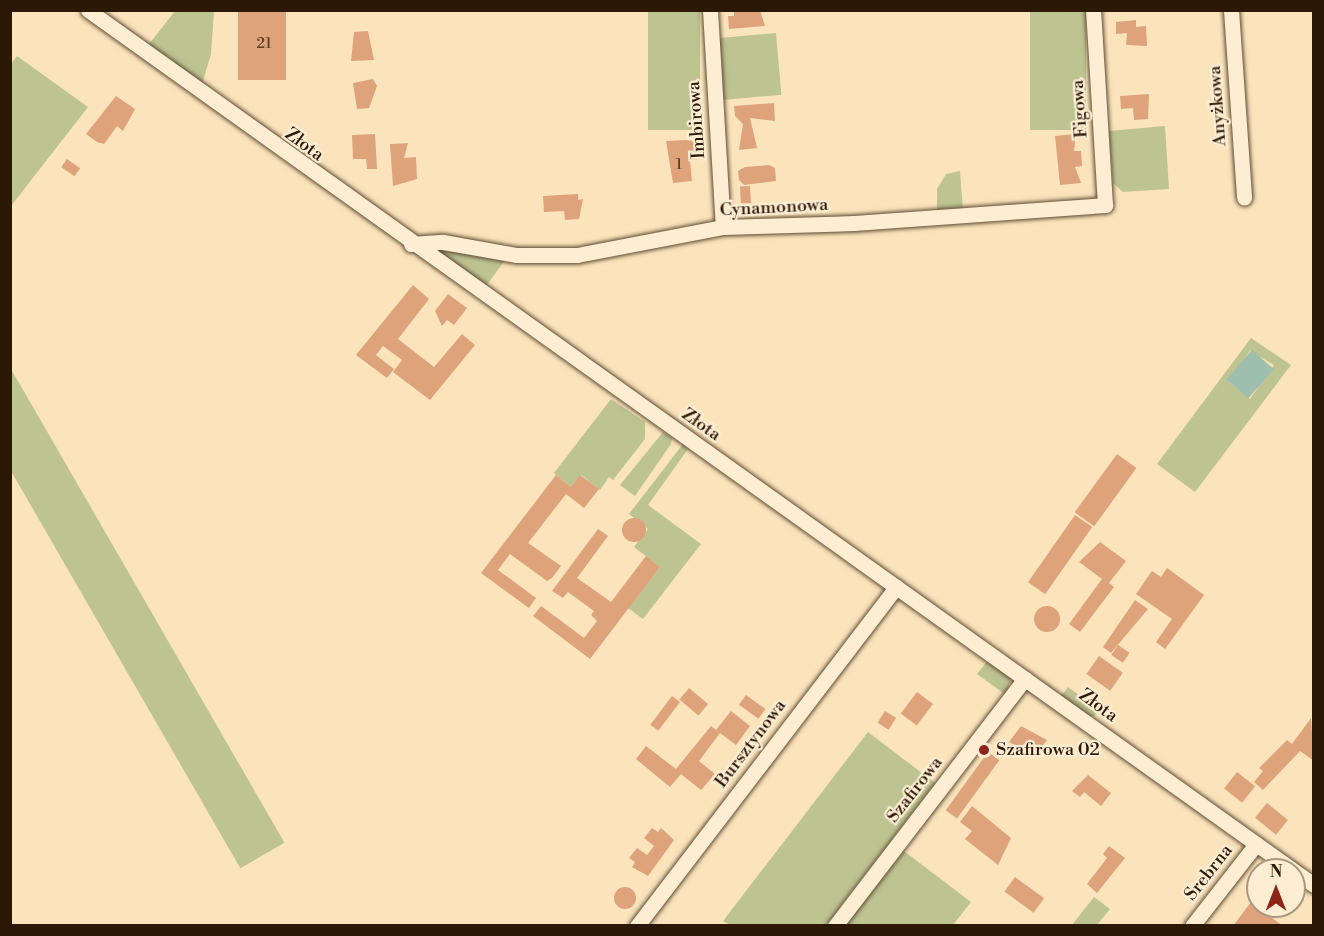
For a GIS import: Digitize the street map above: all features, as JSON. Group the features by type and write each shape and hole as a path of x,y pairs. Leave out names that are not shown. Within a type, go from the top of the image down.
{"street":[{"name":"Złota","path":"88,10 411,244 896,586 1276,858"},
{"name":"Imbirowa","path":"710,10 723,226"},
{"name":"Figowa","path":"1093,10 1106,205"},
{"name":"Anyżkowa","path":"1231,10 1244,198"},
{"name":"Cynamonowa","path":"411,244 442,242 517,255 577,255 723,226 854,223 1106,205"},
{"name":"Bursztynowa","path":"637,926 896,586"},
{"name":"Szafirowa","path":"835,926 1025,678"},
{"name":"Srebrna","path":"1192,926 1256,844"}],"green space":[{"path":"175,11 214,11 211,54 202,84 146,48"},
{"path":"648,11 700,11 700,130 648,130"},
{"path":"1030,11 1086,11 1086,130 1030,130"},
{"path":"776,33 781,95 723,100 717,38"},
{"path":"17,56 88,107 11,206 10,65"},
{"path":"1165,126 1169,189 1123,192 1113,183 1109,131"},
{"path":"960,171 963,211 937,213 937,189 946,174"},
{"path":"435,248 508,256 484,289 432,252"},
{"path":"1251,338 1291,365 1195,492 1157,464","holes":["1250,351 1274,365 1250,399 1229,382"]},
{"path":"11,369 285,843 240,868 10,469"},
{"path":"611,399 645,422 645,439 613,480 609,477 600,490 581,475 571,487 554,473"},
{"path":"663,432 672,438 671,444 635,496 620,485"},
{"path":"683,444 688,449 648,505 701,544 643,619 628,608 660,567 634,547 648,529 629,514"},
{"path":"988,660 1011,677 1006,695 977,674"},
{"path":"1068,687 1097,708 1095,716 1089,716 1061,696"},
{"path":"868,732 935,783 826,925 730,925 723,921"},
{"path":"904,851 971,902 953,925 846,925"},
{"path":"1094,897 1110,909 1097,925 1072,925"}],"shaded area":[{"path":"1252,350 1274,369 1248,398 1226,379"}],"building":[{"path":"238,10 286,10 286,80 238,80"},
{"path":"734,10 760,10 765,26 729,29 728,16 734,16"},
{"path":"1136,20 1136,27 1146,26 1147,46 1126,45 1127,33 1116,34 1116,22"},
{"path":"368,31 374,60 351,61 354,32"},
{"path":"373,79 377,86 369,108 357,109 353,83"},
{"path":"1149,94 1148,119 1134,120 1133,108 1121,109 1120,96"},
{"path":"116,96 135,109 123,131 117,126 104,144 97,142 86,134"},
{"path":"774,103 775,121 750,118 757,148 739,150 743,124 735,116 734,106"},
{"path":"375,134 377,169 367,169 366,159 353,159 352,135"},
{"path":"1076,134 1074,151 1081,151 1082,166 1075,167 1081,183 1060,185 1055,136"},
{"path":"666,141 698,142 699,159 690,160 692,181 673,183"},
{"path":"408,143 404,158 416,157 417,179 393,186 390,144"},
{"path":"67,159 80,168 74,176 61,167"},
{"path":"769,165 775,168 776,181 744,185 739,180 738,171 745,167"},
{"path":"750,186 751,203 741,204 740,187"},
{"path":"578,194 578,200 583,199 579,219 565,220 564,211 544,212 543,196"},
{"path":"413,285 429,299 398,339 434,367 462,334 475,345 430,400 393,372 402,360 383,346 376,355 394,369 387,378 356,355"},
{"path":"448,294 467,308 454,325 447,320 442,326 435,311"},
{"path":"1117,454 1136,468 1094,526 1075,512"},
{"path":"556,475 571,487 580,475 599,489 584,508 566,494 528,543 561,566 552,578 547,581 510,554 498,570 536,598 529,608 481,573"},
{"path":"1075,515 1092,527 1045,594 1028,582"},
{"path":"634,518 639,519 645,525 645,535 639,541 634,542 629,541 623,535 622,530 623,525 629,519"},
{"path":"598,529 608,536 577,578 611,602 646,556 660,567 590,659 533,616 541,606 584,638 597,621 591,615 594,611 568,592 563,598 552,591"},
{"path":"1100,542 1126,561 1109,583 1114,587 1080,632 1069,624 1102,579 1079,562"},
{"path":"1167,568 1204,595 1165,649 1156,642 1172,619 1136,594 1152,571 1161,577"},
{"path":"1135,600 1148,609 1111,653 1103,647"},
{"path":"1047,606 1056,610 1060,619 1056,628 1047,632 1038,628 1034,619 1038,610"},
{"path":"1118,645 1130,653 1123,663 1111,655"},
{"path":"1099,656 1123,673 1110,691 1086,674"},
{"path":"689,688 708,704 699,716 679,699"},
{"path":"917,692 933,704 917,726 901,714"},
{"path":"746,695 765,709 758,719 739,705"},
{"path":"672,696 680,702 658,731 650,725"},
{"path":"731,711 750,726 736,745 720,733 699,761 715,774 701,790 681,774 670,787 636,759 646,746 676,769 711,726 716,730"},
{"path":"885,711 896,718 889,730 878,723"},
{"path":"1311,718 1314,761 1300,751 1263,790 1254,782 1263,771 1259,768 1287,740 1292,744"},
{"path":"1021,726 1047,740 1034,756 1009,742"},
{"path":"988,752 999,760 957,818 946,810"},
{"path":"1237,772 1255,786 1242,803 1224,789"},
{"path":"1088,775 1111,793 1101,806 1084,792 1080,797 1072,791"},
{"path":"1267,803 1288,820 1276,835 1255,818"},
{"path":"972,806 1011,838 998,865 965,839 972,831 960,822"},
{"path":"652,828 658,832 661,828 674,840 648,876 632,867 635,862 629,858 637,848 647,855 654,846 644,838"},
{"path":"1109,846 1125,858 1097,893 1087,884 1107,858 1103,854"},
{"path":"1015,877 1044,898 1034,913 1004,892"},
{"path":"625,887 635,894 636,898 629,908 625,909 615,902 614,898 621,888"},
{"path":"1246,909 1246,918 1272,918 1283,926 1233,926"}],"place":[{"name":"Szafirowa 02","path":"984,750"}]}
